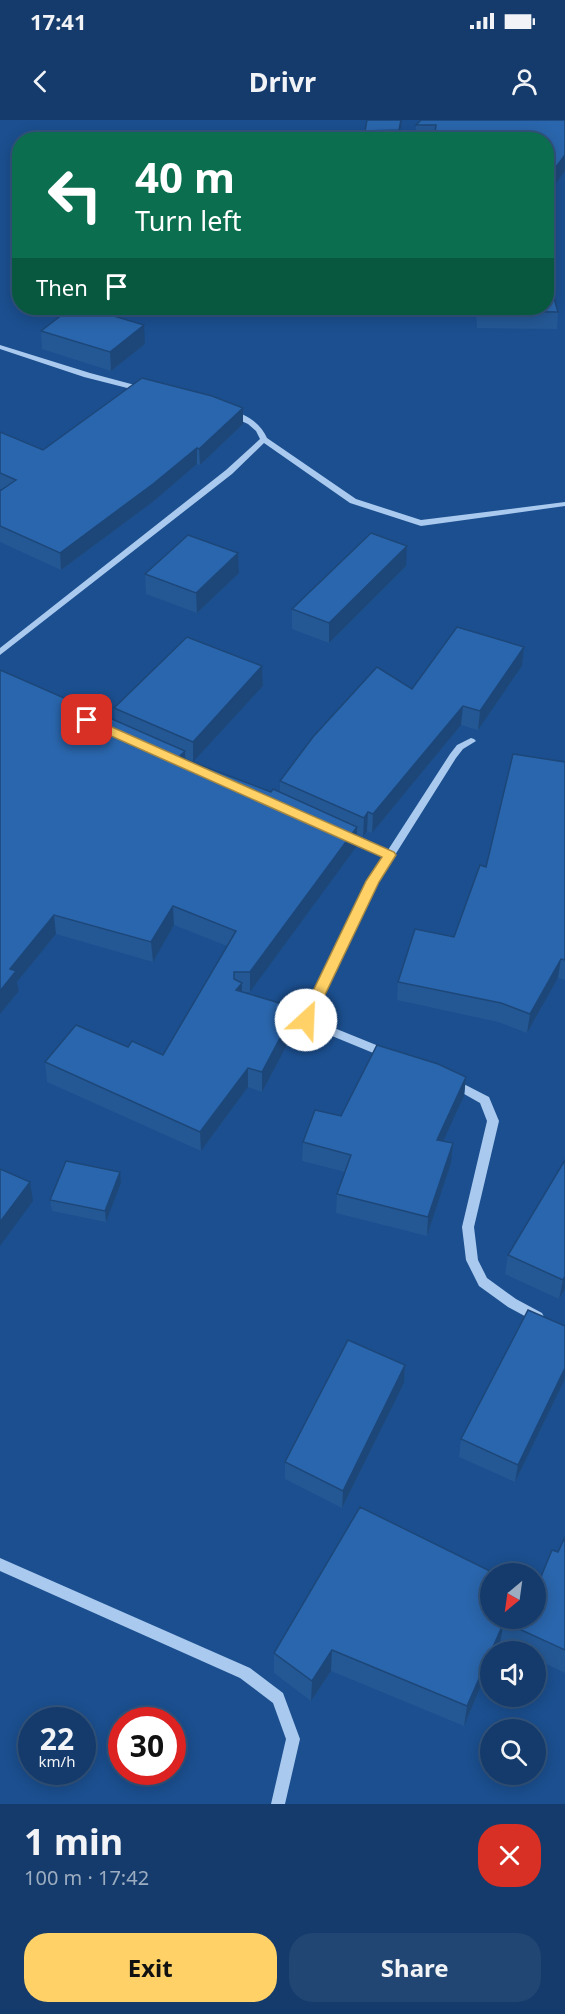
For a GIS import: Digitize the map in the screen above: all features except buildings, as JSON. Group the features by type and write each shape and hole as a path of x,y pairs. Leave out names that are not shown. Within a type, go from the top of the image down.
{"street":[{"path":"0,347 87,375 151,392"},
{"path":"225,411 253,422 261,430 264,439 353,501 421,523 565,504"},
{"path":"0,652 229,472 264,439"},
{"path":"306,1020 373,881 453,756 460,747 471,741"},
{"path":"335,831 390,855"},
{"path":"274,1007 394,1057"},
{"path":"438,1076 485,1100 493,1121 468,1227 472,1260 483,1282 512,1303 547,1322"},
{"path":"0,1564 245,1673 278,1698 293,1739 278,1804"}],"route":[{"path":"87,720 390,855 373,881 306,1020"}]}
